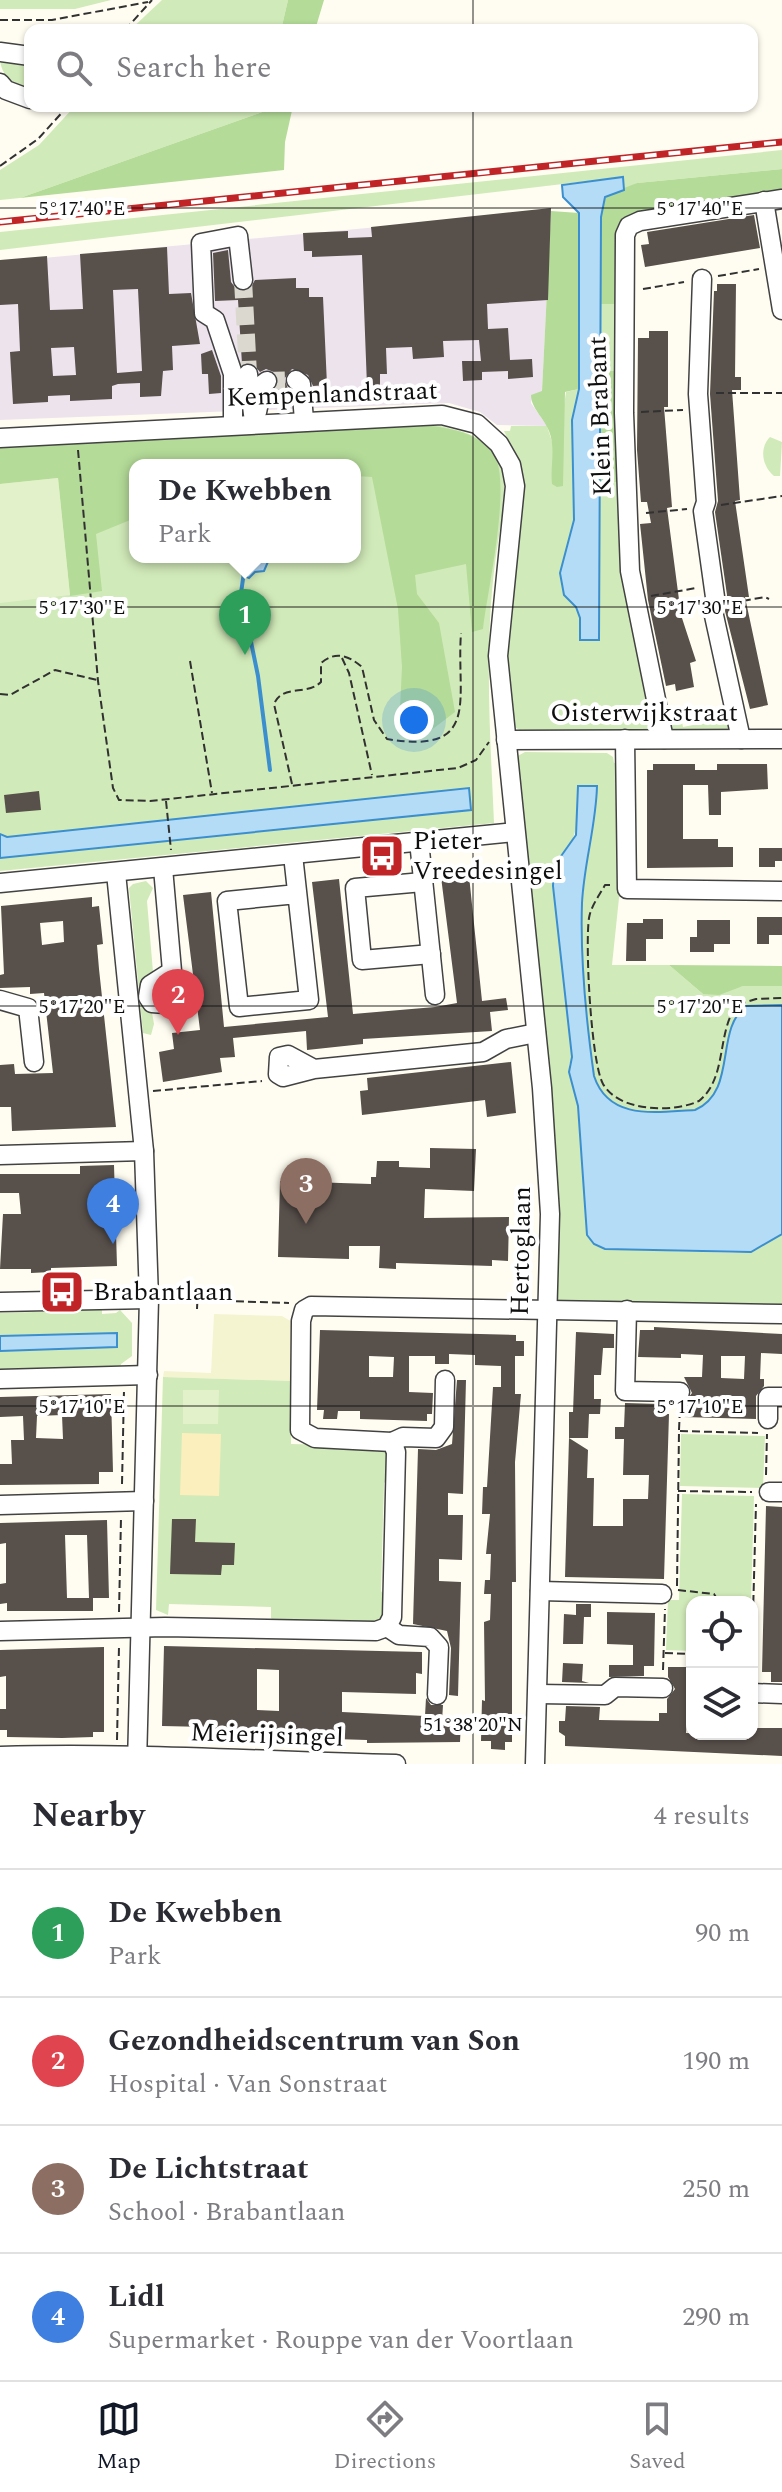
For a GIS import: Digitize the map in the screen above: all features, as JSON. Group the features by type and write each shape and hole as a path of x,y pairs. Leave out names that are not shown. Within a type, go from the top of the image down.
{"street":[{"path":"0,52 24,55"},
{"path":"0,83 6,90 24,97"},
{"name":"Klein Brabant","path":"664,739 634,599 624,413 623,245 629,226 640,221 773,200 782,310"},
{"path":"233,423 233,374 215,320 204,313 201,243 238,236 243,280"},
{"path":"702,279 699,402 706,502 703,511 714,606 741,739"},
{"path":"248,374 254,422"},
{"path":"296,380 301,384 304,420"},
{"path":"254,422 263,384 267,381"},
{"name":"Kempenlandstraat","path":"0,438 304,420 456,416 477,424 499,444 511,465 515,486 498,656 506,740"},
{"path":"625,739 627,889 782,891"},
{"name":"Oisterwijkstraat","path":"506,740 782,739"},
{"name":"Hertoglaan","path":"506,740 548,1160 535,1764"},
{"path":"0,883 116,873 167,860 293,855 515,832"},
{"path":"419,841 435,995"},
{"path":"293,855 309,1000 239,1007 227,901 297,894"},
{"path":"167,860 172,971"},
{"path":"116,873 144,1151 149,1299 138,1760"},
{"path":"423,882 355,888 362,960 431,954"},
{"path":"0,1000 28,1008 34,1062"},
{"path":"283,1077 278,1074 277,1063 284,1054 314,1069 483,1052 506,1039 536,1033"},
{"path":"0,1155 144,1151"},
{"path":"0,1302 149,1299"},
{"path":"445,1380 444,1427 436,1438 403,1437 392,1442 315,1438 300,1430 304,1310 311,1306 782,1314"},
{"path":"627,1310 625,1391 680,1392"},
{"path":"0,1379 148,1375"},
{"path":"768,1419 768,1397 782,1397"},
{"path":"0,1631 141,1627 376,1631 387,1627 392,1617 395,1527 396,1452 392,1442"},
{"path":"0,1505 144,1501"},
{"path":"540,1591 670,1597"},
{"path":"387,1627 399,1635 430,1637 439,1647 437,1695"},
{"path":"538,1694 605,1695 615,1687 663,1688"},
{"path":"758,1693 782,1694"},
{"name":"Meierijsingel","path":"0,1756 117,1753 138,1760 396,1764"}],"path":[{"path":"0,20 52,20 152,0"},
{"path":"130,24 148,2"},
{"path":"0,166 38,139 63,112"},
{"path":"624,413 782,393"},
{"path":"76,432 98,681 114,794 126,802 166,801 458,768 476,760 485,744 506,740"},
{"path":"634,599 713,586"},
{"path":"714,606 765,597 769,599"},
{"path":"292,785 274,704 276,698 283,693 314,689 321,682 321,663 329,657 341,655 362,667 374,720 387,739 413,743 447,737 459,724 463,692 461,633"},
{"path":"341,655 349,673 372,776"},
{"path":"190,661 212,794"},
{"path":"0,694 10,695 55,670 98,681"},
{"path":"166,801 167,860"},
{"path":"625,880 618,885 605,885 588,921 590,980 600,1075 615,1098 643,1106 677,1106 699,1101 714,1081 727,1027 737,1005 756,999 782,998"},
{"path":"138,1089 159,1092 283,1077"},
{"path":"197,1309 198,1287"},
{"path":"149,1299 291,1303 304,1310"},
{"path":"117,1753 124,1376"},
{"path":"663,1688 677,1491 680,1392"},
{"path":"679,1431 767,1433 772,1487"},
{"path":"677,1491 756,1492 754,1596"},
{"path":"670,1597 701,1590 715,1596"},
{"path":"664,1653 686,1654"}],"shaded area":[{"path":"551,211 542,392 532,395 531,403 547,426 497,425 480,412 449,403 0,420 0,262"}],"green space":[{"path":"0,0 111,0 75,9 0,9"},
{"path":"162,0 288,0 282,24 136,24"},
{"path":"288,0 324,0 317,24 282,24"},
{"path":"0,57 24,64 24,86 9,78"},
{"path":"69,112 262,112 20,198 0,200 0,170 39,145"},
{"path":"262,112 292,112 285,142 284,170 20,198"},
{"path":"782,150 782,169 637,183 624,190 622,177 0,250 0,232"},
{"path":"782,169 782,194 636,216 618,304 601,304 601,217 606,195 637,183"},
{"path":"551,211 579,213 579,389 565,392 563,486 557,487 552,484 551,438 531,395 542,391"},
{"path":"601,304 618,304 618,371 601,371"},
{"path":"601,371 618,371 621,482 600,483"},
{"path":"579,389 572,420 574,520 560,573 564,595 576,607 580,618 579,634 599,640 600,483 621,482 653,730 650,732 523,732 513,726 506,659 523,487 517,458 504,431 510,431 511,426 547,426 554,448 552,484 566,392"},
{"path":"436,425 482,441 496,454 503,470 504,490 490,612 494,823 0,871 0,442"},
{"path":"432,426 481,441 493,453 500,487 497,537 483,629 472,632 466,564 415,575 417,594 439,623 455,712 430,731 399,730 402,667 398,609 372,477 361,476 361,459 129,459 129,520 96,534 102,591 70,596 58,478 0,484 0,445"},
{"path":"770,437 782,442 780,476 774,476 765,462 764,446"},
{"path":"58,478 70,595 0,603 0,484"},
{"path":"681,717 683,727 728,718 735,732 670,731 668,723"},
{"path":"525,752 607,753 613,757 614,763 618,763 619,898 612,965 669,965 703,994 743,986 782,986 782,1005 746,1006 733,1033 721,1078 707,1102 695,1110 650,1112 636,1111 611,1101 594,1076 583,968 583,888 597,786 578,822 571,845 558,859 553,885 572,1057 569,1065 578,1105 587,1235 605,1249 733,1253 751,1252 782,1234 782,1307 560,1301 554,1297 514,758"},
{"path":"146,881 153,888 147,901 153,972 146,978 154,1024 151,1035 143,1033 129,888"},
{"path":"669,965 782,966 782,986 743,986 719,995 703,994"},
{"path":"102,1310 102,1314 120,1310 132,1323 132,1356 121,1364 121,1370 0,1374 0,1351 117,1347 116,1333 0,1336 0,1313"},
{"path":"214,1314 282,1316 294,1323 292,1381 163,1377 164,1371 211,1373"},
{"path":"163,1377 292,1381 291,1444 374,1446 387,1452 389,1478 384,1483 381,1591 386,1598 385,1616 378,1623 276,1623 271,1618 271,1607 169,1604 168,1615 156,1610"},
{"path":"183,1390 219,1390 218,1424 183,1424"},
{"path":"681,1434 765,1436 763,1488 680,1486"},
{"path":"682,1494 754,1496 751,1596 686,1596 686,1651 666,1650 668,1600 679,1600"}],"sand":[{"path":"182,1433 221,1434 219,1496 180,1495"}],"water":[{"path":"623,177 624,190 605,197 601,217 599,640 580,640 580,618 576,607 564,595 560,573 574,520 572,420 579,389 579,213 563,197 562,185"},
{"path":"241,563 267,563 264,571 255,572 249,578 242,575"},
{"path":"578,786 597,786 583,888 583,968 594,1076 611,1101 636,1111 695,1110 708,1101 717,1089 736,1017 746,1006 782,1005 782,1234 751,1252 605,1249 594,1244 587,1235 578,1106 569,1072 572,1057 553,886 554,866 576,835"},
{"path":"469,788 471,810 0,858 0,834 7,837"},
{"path":"117,1333 117,1347 0,1351 0,1336"}],"building":[{"path":"551,208 548,300 487,304 488,329 508,328 510,360 532,359 533,377 508,379 508,371 482,372 482,380 463,381 462,361 481,361 479,340 443,341 444,357 413,359 412,347 386,348 387,374 380,374 380,385 367,386 362,255 312,257 312,251 304,251 303,233 348,231 348,238 372,237 371,227"},
{"path":"754,215 760,248 645,267 641,245 649,244 647,232"},
{"path":"167,247 169,294 191,293 200,344 172,346 173,370 163,371 161,396 140,397 140,383 118,384 112,386 112,399 70,401 70,395 48,396 48,402 13,404 10,352 20,351 18,304 0,305 0,260 47,256 50,310 83,309 80,254","holes":["138,289 142,371 117,373 113,290","74,347 76,375 53,376 51,348"]},
{"path":"228,250 231,282 238,291 249,290 255,280 296,278 296,288 309,288 309,297 323,297 327,385 313,386 308,375 292,369 284,379 290,393 273,394 279,380 276,373 266,369 260,372 252,363 242,364 238,300 215,301 213,253"},
{"path":"717,284 736,284 735,377 741,377 741,390 732,390 740,500 735,501 749,597 745,597 768,705 750,709 725,611 727,595 715,512 718,501 710,394 714,291 717,291"},
{"path":"649,331 668,331 668,407 664,407 672,507 667,508 681,615 696,661 690,663 694,687 676,691 675,684 666,686 648,600 640,524 651,523 647,502 641,502 637,450 638,338 649,338"},
{"path":"212,350 221,376 221,393 209,394 208,374 202,374 201,354"},
{"path":"653,764 695,764 695,770 717,770 717,764 767,764 768,789 721,792 721,815 709,815 708,785 683,785 683,839 718,839 718,847 733,847 733,867 647,868 647,770 653,770"},
{"path":"39,791 41,810 6,813 4,795"},
{"path":"759,848 782,848 782,861 775,861 775,867 759,867"},
{"path":"468,866 482,1001 506,998 508,1010 490,1012 492,1031 363,1039 363,1044 307,1050 306,1031 233,1038 235,1057 220,1058 222,1072 163,1082 159,1052 174,1049 172,1033 200,1030 183,895 211,892 224,1027 328,1017 312,882 339,879 353,1014 435,1007 457,1003 440,869"},
{"path":"92,897 92,907 99,906 103,944 97,945 116,1127 12,1131 11,1107 0,1107 0,1065 14,1064 15,1074 53,1073 44,993 30,994 30,987 0,988 0,975 4,974 1,906","holes":["63,921 64,942 42,945 40,923"]},
{"path":"757,917 782,917 782,935 769,935 769,944 757,944"},
{"path":"643,919 663,919 663,939 646,939 646,961 626,961 627,923 643,923"},
{"path":"697,920 730,920 730,944 714,944 714,952 690,952 690,937 697,937"},
{"path":"511,1062 516,1113 487,1117 485,1100 362,1115 360,1091 368,1090 367,1078"},
{"path":"430,1148 476,1149 474,1191 425,1189 424,1218 509,1217 508,1261 492,1260 492,1266 396,1263 396,1269 379,1268 380,1246 349,1246 349,1259 278,1257 280,1181 371,1184 371,1177 376,1177 377,1161 399,1161 399,1167 430,1168"},
{"path":"114,1165 117,1266 51,1268 51,1272 31,1273 31,1269 0,1269 3,1214 21,1214 19,1193 0,1193 0,1174 80,1174 80,1166"},
{"path":"654,1327 782,1334 782,1354 761,1353 760,1379 764,1379 764,1386 756,1396 756,1419 683,1417 684,1403 692,1393 684,1377 702,1377 703,1355 638,1357 640,1330 654,1330","holes":["721,1356 745,1356 744,1379 721,1378"]},
{"path":"320,1330 516,1335 516,1341 524,1341 524,1356 515,1356 515,1394 521,1394 515,1462 512,1742 505,1742 505,1750 491,1749 491,1741 481,1741 482,1700 485,1701 484,1622 490,1620 491,1594 484,1594 485,1580 490,1580 491,1554 486,1554 490,1514 482,1514 483,1487 487,1487 493,1387 501,1387 501,1366 475,1365 475,1355 449,1354 449,1364 435,1364 435,1356 409,1356 409,1392 433,1393 432,1414 427,1414 427,1421 360,1419 360,1411 338,1411 337,1419 323,1419 324,1410 317,1410","holes":["369,1356 394,1357 393,1377 369,1377"]},
{"path":"576,1332 614,1334 614,1348 603,1348 601,1375 594,1375 594,1399 601,1399 600,1414 589,1414 588,1438 569,1438"},
{"path":"457,1380 466,1380 463,1494 448,1493 448,1515 463,1515 462,1560 439,1559 439,1581 461,1582 458,1696 449,1695 451,1648 447,1631 413,1624 418,1449 436,1450 452,1444"},
{"path":"111,1394 113,1472 99,1472 99,1484 0,1485 0,1464 12,1464 11,1440 24,1440 23,1416 0,1417 0,1397","holes":["62,1415 63,1439 36,1438 37,1416"]},
{"path":"625,1403 660,1404 660,1414 669,1414 664,1579 565,1577 569,1438 588,1450 587,1478 594,1478 593,1526 623,1526 623,1499 648,1499 649,1475 623,1475 624,1439 615,1439 615,1427 624,1427"},
{"path":"766,1506 782,1507 782,1682 771,1682 771,1672 762,1672"},
{"path":"172,1519 196,1519 195,1542 235,1543 234,1565 222,1565 221,1575 170,1574"},
{"path":"107,1520 109,1598 93,1598 93,1611 7,1611 7,1603 0,1604 0,1584 6,1583 6,1543 0,1544 0,1523","holes":["65,1535 87,1535 89,1598 67,1598"]},
{"path":"576,1604 591,1604 591,1617 584,1617 583,1644 563,1644 564,1614 576,1615"},
{"path":"607,1612 655,1613 654,1666 644,1666 644,1676 609,1677 609,1665 633,1665 633,1645 607,1644"},
{"path":"164,1646 422,1652 422,1674 416,1673 416,1694 342,1692 342,1712 425,1716 426,1698 431,1705 443,1705 442,1721 461,1721 460,1742 367,1743 367,1740 207,1735 207,1727 162,1726","holes":["257,1669 279,1670 279,1711 257,1710"]},
{"path":"104,1647 104,1732 93,1732 93,1737 7,1737 7,1730 0,1730 0,1709 6,1709 6,1676 0,1677 0,1650"},
{"path":"563,1663 583,1664 582,1681 589,1683 562,1682"},
{"path":"668,1667 686,1667 686,1740 758,1740 758,1728 782,1728 782,1756 565,1746 565,1736 559,1732 559,1721 565,1721 566,1706 600,1707 599,1720 659,1721 659,1713 667,1713 667,1699 675,1689 668,1677"}],"waterway":[{"path":"244,572 241,593 258,676 270,770"}],"tunnel":[{"path":"243,280 248,374"},
{"path":"267,381 296,380"}],"railway":[{"path":"0,222 782,142"}],"place":[{"name":"De Kwebben","path":"245,655"},
{"name":"Pieter Vreedesingel","path":"382,856"},
{"name":"Gezondheidscentrum van Son","path":"178,1035"},
{"name":"De Lichtstraat","path":"306,1224"},
{"name":"Lidl","path":"113,1244"},
{"name":"Brabantlaan","path":"62,1292"}]}
